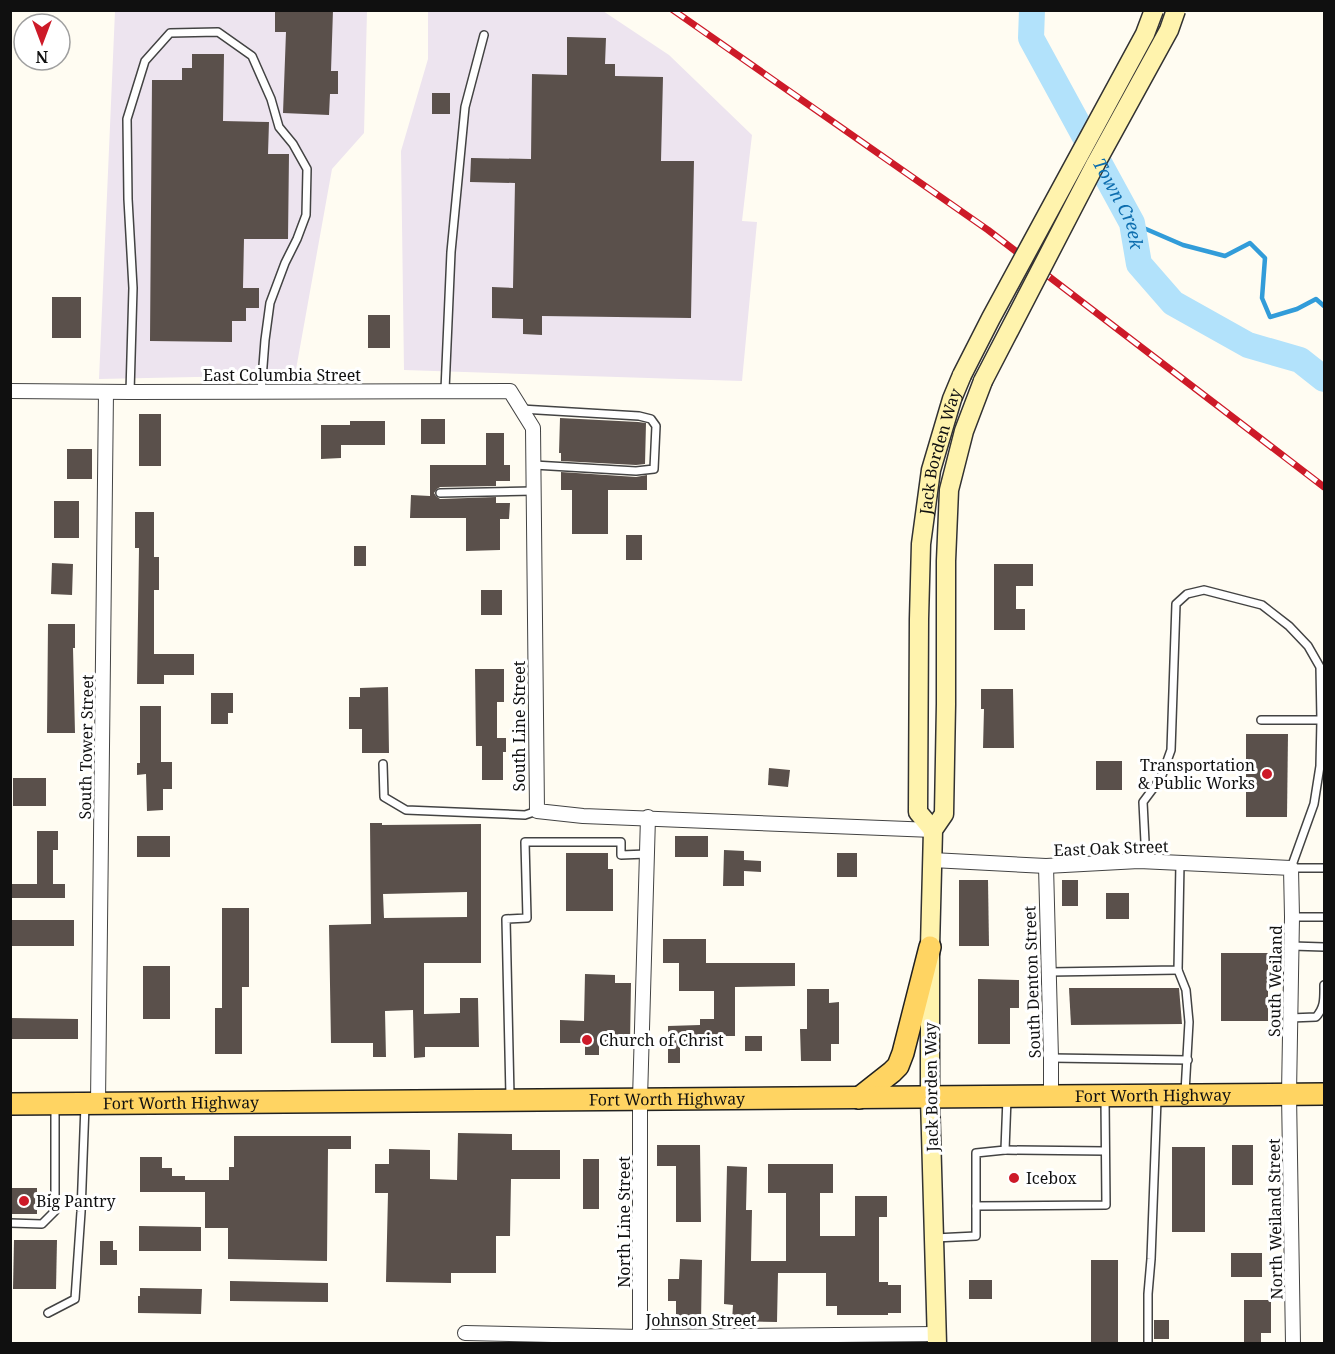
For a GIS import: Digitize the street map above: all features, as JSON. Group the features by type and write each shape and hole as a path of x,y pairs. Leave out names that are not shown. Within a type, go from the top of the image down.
{"main road":[{"name":"Jack Borden Way","path":"933,830 918,812 921,544 931,470 952,399 962,375 1146,34 1154,10"},
{"name":"Jack Borden Way","path":"937,1339 930,1098 930,947 933,830 944,814 946,561 949,490 964,431 983,381 1096,163 1169,30 1176,10"},
{"path":"859,1098 898,1066 930,947"},
{"name":"Fort Worth Highway","path":"10,1104 1324,1094"}],"street":[{"name":"East Columbia Street","path":"10,391 510,391 533,428"},
{"name":"South Tower Street","path":"92,1103 106,392"},
{"name":"South Line Street","path":"533,428 537,811 583,816 648,817"},
{"path":"640,1100 648,817 933,830"},
{"name":"East Oak Street","path":"932,860 1046,866 1146,862 1291,868"},
{"name":"South Denton Street","path":"1046,866 1051,1097"},
{"name":"South Weiland","path":"1289,1094 1293,916 1291,868"},
{"name":"North Weiland Street","path":"1289,1094 1293,1344"},
{"name":"North Line Street","path":"640,1100 640,1340"},
{"name":"Johnson Street","path":"465,1333 640,1340 937,1339"}],"lane":[{"path":"130,392 133,288 128,199 127,119 145,61 170,33 218,32 252,56 271,99 279,127 293,144 307,169 306,215 270,303 261,392"},
{"path":"445,390 452,252 465,107 484,35"},
{"path":"521,409 639,416 651,419 656,426 654,469 636,471 534,465"},
{"path":"440,493 534,491"},
{"path":"1146,862 1143,802 1161,778 1171,750 1176,604 1187,594 1204,590 1262,605 1289,626 1308,646 1320,668 1322,766 1314,804 1291,868 1324,868"},
{"path":"1261,720 1321,720"},
{"path":"383,764 384,797 406,810 525,815 537,811"},
{"path":"510,1100 506,919 527,918 525,842 621,842 621,855 647,854"},
{"path":"1180,863 1178,970 1186,990 1190,1022 1185,1096"},
{"path":"1293,916 1324,917"},
{"path":"1292,946 1324,947"},
{"path":"1049,972 1178,970"},
{"path":"1290,1018 1316,1017 1324,1003 1324,985"},
{"path":"1051,1058 1188,1060"},
{"path":"976,1206 1106,1205 1106,1096"},
{"path":"1148,1344 1148,1294 1157,1096"},
{"path":"1005,1150 1007,1097"},
{"path":"10,1224 42,1224 55,1211 55,1103"},
{"path":"48,1313 75,1299 92,1103"},
{"path":"934,1238 976,1236 976,1153 1005,1150 1105,1151"}],"shaded area":[{"path":"115,11 367,11 364,133 332,169 295,375 99,379"},
{"path":"428,11 603,11 669,55 752,135 742,221 757,222 742,381 404,370 401,151 428,59"}],"building":[{"path":"275,10 333,10 331,71 338,71 338,94 330,94 329,115 283,113 286,32 275,32"},
{"path":"567,37 606,38 605,64 615,64 615,76 663,77 661,161 694,161 691,318 542,316 542,335 523,334 523,319 492,318 492,287 513,288 515,183 470,182 471,158 531,159 532,74 567,75"},
{"path":"192,54 224,54 223,121 269,122 268,154 289,154 288,239 244,239 243,288 259,288 259,308 246,308 246,321 232,321 232,342 150,341 152,80 182,80 182,68 192,68"},
{"path":"432,93 450,93 450,114 432,114"},
{"path":"52,297 81,297 81,338 52,338"},
{"path":"368,315 390,315 390,348 368,348"},
{"path":"139,414 161,414 161,466 139,466"},
{"path":"560,418 646,423 645,464 561,461 561,453 559,453"},
{"path":"421,419 445,419 445,444 421,444"},
{"path":"350,421 385,421 385,445 341,445 341,458 321,459 321,425 350,425"},
{"path":"486,433 504,433 504,465 510,465 510,481 496,481 496,486 440,487 434,493 440,499 496,497 496,503 510,503 509,519 500,519 500,550 466,551 466,518 410,518 411,495 430,496 430,465 486,465"},
{"path":"67,449 92,449 92,479 67,479"},
{"path":"561,472 636,477 647,475 647,490 608,490 608,534 572,534 572,490 561,490"},
{"path":"54,501 79,501 79,538 54,538"},
{"path":"135,512 154,512 154,557 159,557 159,590 154,590 154,654 194,654 194,675 164,675 164,684 137,684 139,548 135,548"},
{"path":"626,535 642,535 642,560 626,560"},
{"path":"354,546 366,546 366,566 354,566"},
{"path":"52,563 73,564 72,595 51,594"},
{"path":"994,564 1033,564 1033,586 1016,586 1016,609 1025,609 1025,630 994,630"},
{"path":"481,590 502,590 502,615 481,615"},
{"path":"48,624 75,624 75,648 73,648 75,733 47,733"},
{"path":"475,669 504,669 504,702 497,702 497,738 506,738 506,752 503,752 503,780 482,780 482,746 476,746"},
{"path":"388,687 389,753 362,753 362,729 349,729 349,697 360,697 360,688"},
{"path":"981,689 1013,689 1014,748 983,748 984,709 981,709"},
{"path":"211,693 233,693 233,713 228,713 228,724 211,724"},
{"path":"140,706 161,706 161,762 172,762 172,789 163,789 163,810 147,811 146,774 137,775 137,763 140,763"},
{"path":"1246,734 1288,734 1287,817 1246,817"},
{"path":"1096,761 1122,761 1122,790 1096,790"},
{"path":"769,768 790,770 788,787 768,785"},
{"path":"13,778 46,778 46,806 13,806"},
{"path":"370,823 382,823 382,825 481,824 481,963 424,963 424,1014 460,1013 460,998 478,998 479,1047 425,1047 425,1057 414,1058 413,1010 385,1011 386,1057 373,1057 373,1043 331,1043 329,925 371,924","holes":["467,892 467,917 384,918 383,894"]},
{"path":"37,831 58,831 58,850 53,850 53,884 65,884 65,898 10,898 10,884 37,884"},
{"path":"137,836 170,836 170,857 137,857"},
{"path":"675,836 708,836 708,857 675,857"},
{"path":"724,850 744,851 744,860 761,861 761,872 744,871 744,886 723,886"},
{"path":"566,853 608,853 608,869 613,869 613,911 566,911"},
{"path":"837,853 857,853 857,877 837,877"},
{"path":"959,880 988,880 989,946 959,946"},
{"path":"1062,880 1078,880 1078,906 1062,906"},
{"path":"1106,893 1129,893 1129,919 1106,919"},
{"path":"222,908 249,908 249,987 242,987 242,1054 215,1054 215,1008 222,1008"},
{"path":"10,920 74,920 74,946 10,946"},
{"path":"663,939 706,939 706,963 795,963 795,986 735,987 735,1036 713,1036 713,1048 680,1048 680,1063 668,1063 668,1026 700,1025 700,1019 714,1019 714,991 679,991 679,963 663,963"},
{"path":"1221,953 1268,953 1268,1021 1221,1021"},
{"path":"143,966 170,966 170,1019 143,1019"},
{"path":"585,974 615,975 615,983 631,983 630,1044 599,1043 599,1055 585,1055 585,1043 560,1043 560,1020 584,1021"},
{"path":"978,979 1019,980 1019,1008 1010,1008 1010,1044 978,1044"},
{"path":"1069,988 1179,988 1182,1024 1071,1025"},
{"path":"807,989 829,989 829,1003 839,1002 839,1044 831,1044 831,1061 801,1061 800,1029 807,1029"},
{"path":"10,1018 78,1019 78,1039 10,1039"},
{"path":"745,1036 762,1036 762,1051 745,1051"},
{"path":"458,1133 512,1134 512,1150 560,1150 560,1179 511,1179 510,1236 496,1236 496,1273 451,1273 451,1283 386,1282 388,1193 375,1193 375,1164 389,1164 389,1149 430,1150 430,1179 457,1180"},
{"path":"234,1136 351,1136 351,1149 328,1149 327,1261 228,1259 228,1228 205,1228 205,1192 140,1192 140,1157 162,1157 162,1168 172,1168 172,1176 185,1176 185,1180 229,1180 229,1167 234,1167"},
{"path":"657,1145 700,1145 701,1222 676,1222 676,1166 657,1166"},
{"path":"1232,1145 1253,1145 1253,1185 1232,1185"},
{"path":"1172,1147 1205,1147 1205,1232 1172,1232"},
{"path":"583,1159 599,1159 599,1209 583,1209"},
{"path":"768,1164 833,1164 833,1193 820,1193 820,1236 855,1236 855,1196 887,1196 887,1217 879,1217 879,1282 901,1285 901,1313 837,1315 837,1306 826,1306 826,1273 778,1273 777,1322 732,1321 733,1305 724,1304 727,1166 747,1167 746,1210 752,1210 751,1261 786,1261 786,1193 768,1193"},
{"name":"Big Pantry","path":"10,1188 37,1188 37,1214 10,1214"},
{"path":"139,1226 201,1227 201,1251 139,1251"},
{"path":"14,1240 57,1240 56,1289 13,1289"},
{"path":"100,1241 113,1241 113,1250 117,1250 117,1265 100,1265"},
{"path":"1231,1253 1262,1253 1262,1277 1231,1277"},
{"path":"680,1259 702,1260 701,1323 676,1322 676,1301 668,1301 668,1279 679,1279"},
{"path":"1091,1260 1118,1260 1118,1344 1091,1344"},
{"path":"969,1280 992,1280 992,1299 969,1299"},
{"path":"230,1281 328,1283 328,1302 230,1301"},
{"path":"140,1288 202,1289 201,1314 138,1313"},
{"path":"1244,1300 1271,1300 1271,1333 1261,1333 1261,1344 1244,1344"},
{"path":"1154,1320 1169,1320 1169,1339 1154,1339"}],"waterway":[{"name":"Town Creek","path":"1032,10 1031,38 1132,223 1139,264 1173,303 1248,345 1300,360 1324,379"},
{"path":"1132,223 1183,245 1225,256 1250,243 1265,258 1262,298 1270,317 1297,309 1316,299 1324,306"}],"railway":[{"path":"673,10 988,230 1324,487"}],"place":[{"name":"Transportation & Public Works","path":"1267,774"},
{"name":"Church of Christ","path":"587,1040"},
{"name":"Icebox","path":"1014,1178"},
{"name":"Big Pantry","path":"24,1201"}]}
